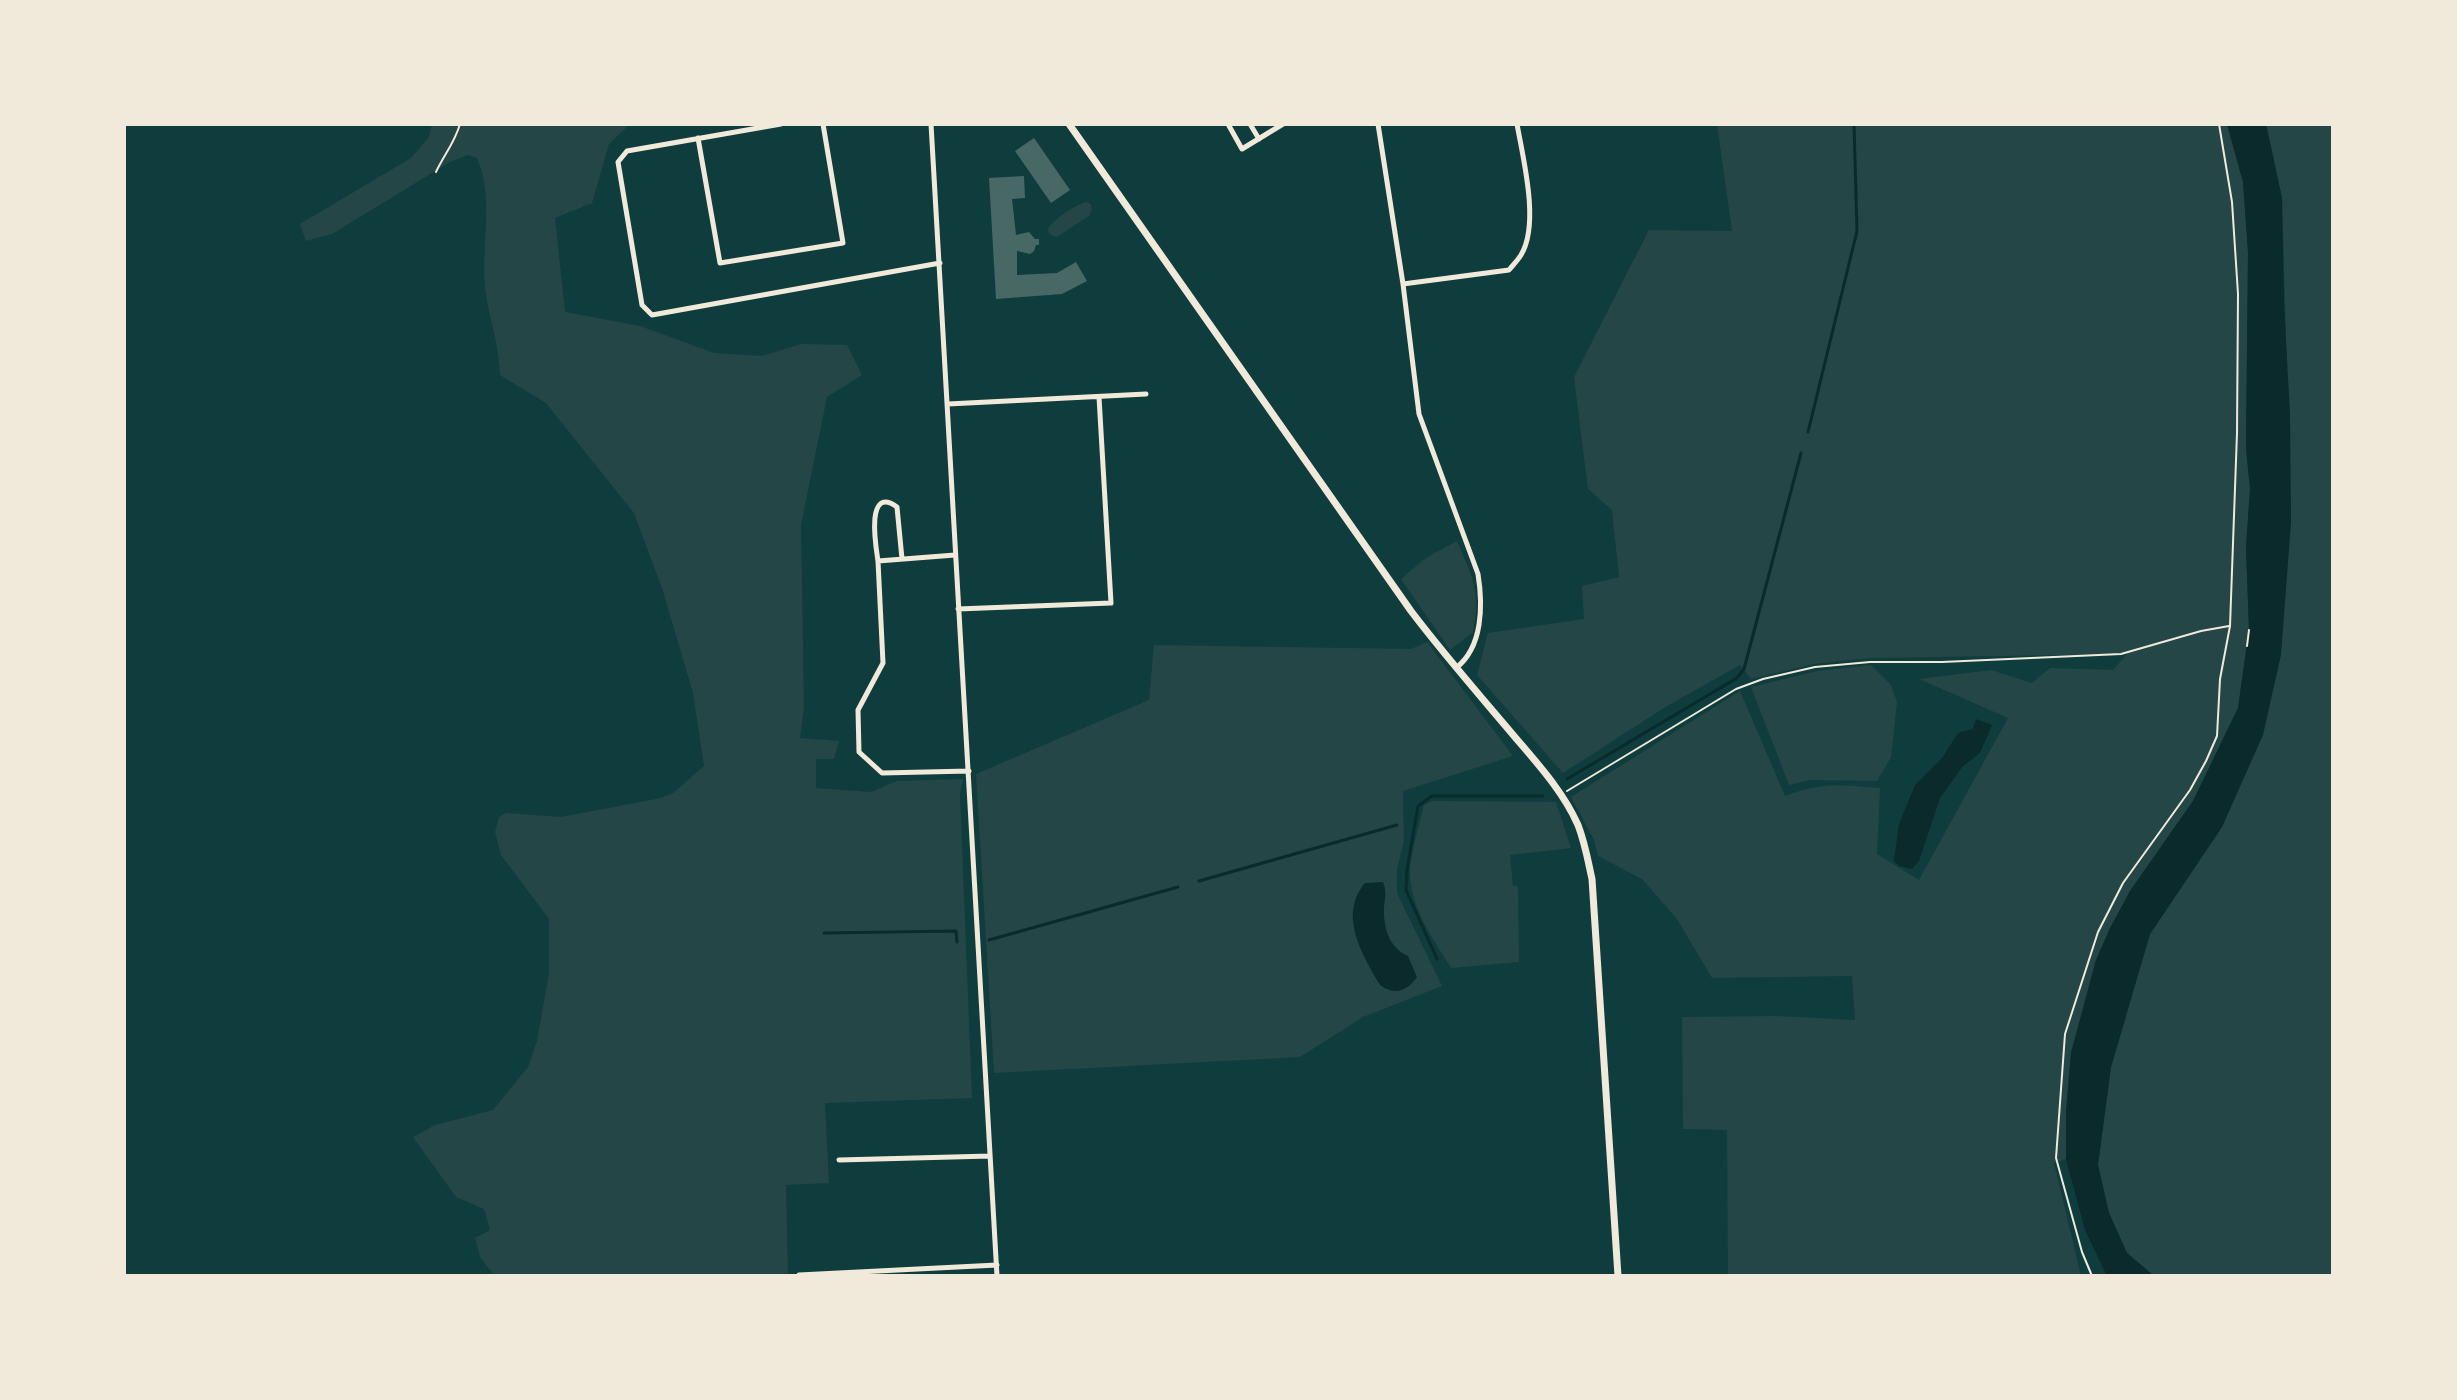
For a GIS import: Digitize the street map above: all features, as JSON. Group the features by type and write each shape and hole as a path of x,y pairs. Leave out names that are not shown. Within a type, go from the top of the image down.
{"main road":[{"path":"1069,124 1406,604 1542,769 1577,823 1592,879 1618,1276"}],"street":[{"path":"781,124 627,151 618,162 642,305 652,315 940,263"},
{"path":"698,138 720,263 843,243 823,124"},
{"path":"931,124 997,1276"},
{"path":"1228,124 1242,149 1283,124"},
{"path":"1250,124 1259,139"},
{"path":"1378,124 1419,414 1478,574 1481,593 1473,644 1456,668"},
{"path":"1403,284 1509,270 1523,253 1530,198 1517,124"},
{"path":"948,404 1146,394"},
{"path":"958,609 1111,603 1099,397"},
{"path":"902,559 897,507 884,503 877,507 874,515 883,663 858,710 859,752 882,773 969,771"},
{"path":"878,561 955,555"},
{"path":"839,1160 990,1156"},
{"path":"799,1275 997,1265"}],"path":[{"path":"436,172 445,151 455,141 460,124"},
{"path":"2092,1276 2082,1252 2056,1158 2065,1034 2098,932 2110,907 2123,883 2190,790 2217,736 2220,679 2230,626 2238,294 2232,202 2219,124"},
{"path":"1561,795 1736,689 1763,679 1815,667 1870,662 2121,654 2230,626"},
{"path":"2247,646 2249,630"}],"shaded area":[{"path":"432,124 630,124 609,144 592,203 555,218 565,312 640,326 714,353 762,356 801,344 847,345 862,375 827,397 801,525 804,707 800,738 839,741 834,759 816,759 816,788 871,792 897,781 963,779 960,794 972,1098 825,1103 829,1183 786,1185 788,1276 494,1275 480,1257 475,1238 490,1230 484,1209 456,1197 413,1137 435,1125 493,1110 528,1067 537,1041 549,973 549,919 501,855 495,832 499,817 506,813 561,817 661,798 673,793 704,766 693,693 662,588 634,513 546,403 500,375 484,278 486,209 483,175 477,158 468,155 450,162 332,234 306,241 300,224 411,158 429,137"},
{"path":"1717,124 2227,124 2243,182 2248,252 2246,448 2250,489 2246,547 2249,630 2238,708 2193,801 2130,891 2096,960 2071,1053 2066,1159 2054,1163 2081,1276 1728,1276 1727,1130 1683,1129 1682,1017 1777,1016 1855,1020 1852,976 1712,978 1677,919 1642,879 1598,856 1594,840 1571,797 1740,691 1785,796 1821,787 1880,788 1877,854 1919,880 2008,718 1919,679 1991,670 2032,683 2050,668 2113,670 2127,654 1870,658 1814,664 1751,679 1740,665 1667,706 1563,773 1477,675 1488,633 1584,619 1582,586 1619,577 1612,510 1588,489 1574,377 1649,230 1732,231"},
{"path":"2227,124 2266,124 2282,198 2291,522 2281,655 2263,735 2222,827 2150,934 2111,1067 2098,1165 2109,1213 2127,1253 2154,1276 2107,1276 2085,1230 2066,1159 2071,1053 2096,960 2110,928 2130,891 2193,801 2238,708 2249,630 2246,547 2250,489 2246,448 2248,252 2243,182"},
{"path":"2266,124 2333,124 2333,1276 2154,1276 2127,1253 2109,1213 2098,1165 2111,1067 2150,934 2222,827 2291,522 2282,198"},
{"path":"1086,202 1091,204 1089,216 1057,237 1049,234 1048,229 1055,221"},
{"path":"1457,541 1471,576 1476,606 1473,632 1450,650 1401,579 1426,558"},
{"path":"1427,642 1513,756 1403,791 1404,841 1397,869 1397,893 1442,986 1363,1017 1300,1057 994,1073 976,774 1149,700 1154,645 1411,649"},
{"path":"1871,665 1891,685 1897,702 1891,757 1877,781 1810,780 1789,785 1751,687 1817,671"},
{"path":"1976,719 1992,725 1980,753 1963,766 1940,798 1919,861 1912,869 1899,866 1894,861 1899,824 1915,785 1942,758 1958,733 1973,729"},
{"path":"1433,801 1556,802 1571,848 1510,855 1513,886 1518,886 1519,962 1451,968 1423,921 1413,895 1410,868 1424,805"},
{"path":"1383,882 1388,936 1396,948 1408,956 1417,977 1409,986 1396,991 1380,985 1360,948 1353,921 1357,895 1365,883"}],"building":[{"path":"1034,138 1070,190 1051,203 1015,151"},
{"path":"1024,176 1025,198 1012,199 1016,235 1029,232 1039,239 1039,245 1030,254 1017,251 1017,275 1057,273 1076,262 1087,281 1062,294 996,299 989,178"}],"waterway":[{"path":"1808,432 1857,231 1854,124"},
{"path":"1567,779 1737,678 1744,669 1801,453"},
{"path":"1437,959 1406,890 1418,806 1432,796 1543,796"},
{"path":"1199,881 1397,825"},
{"path":"989,940 1178,887"},
{"path":"824,933 956,931 957,942"}]}
